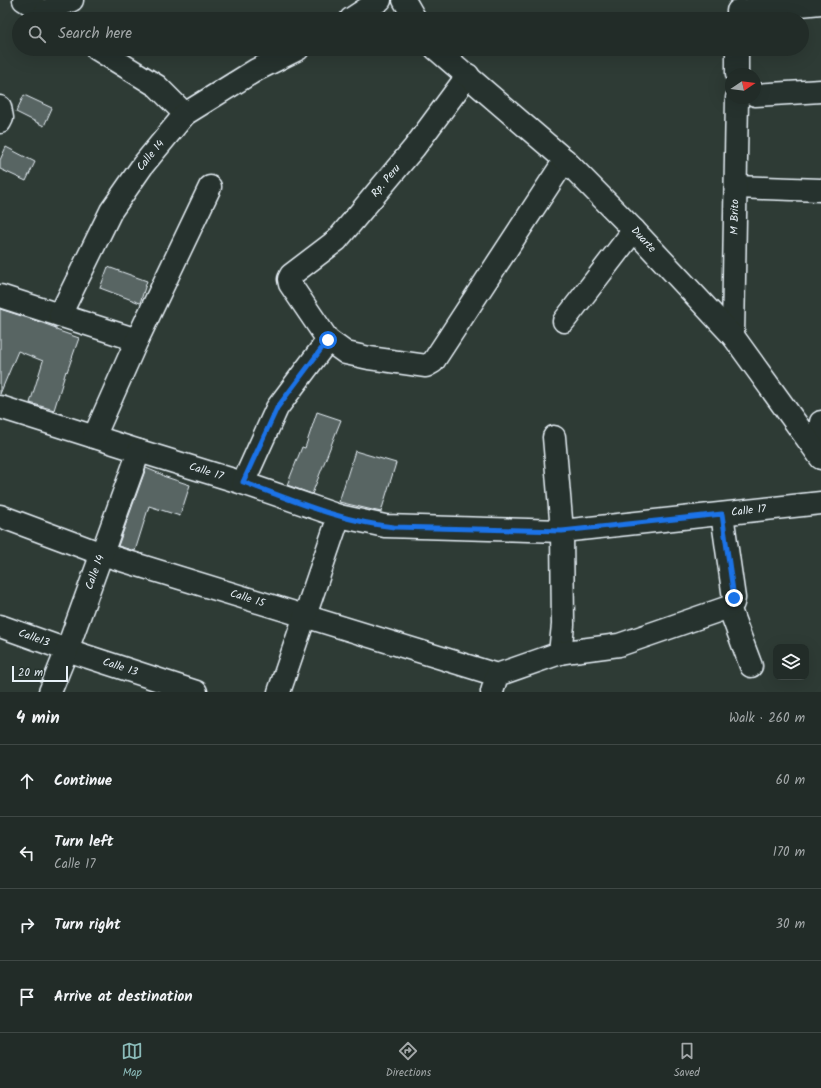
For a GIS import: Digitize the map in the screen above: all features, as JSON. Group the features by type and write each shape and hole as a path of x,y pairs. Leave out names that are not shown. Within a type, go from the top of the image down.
{"street":[{"path":"24,0 44,12"},
{"path":"54,12 72,0"},
{"path":"362,12 380,0"},
{"path":"404,0 411,12"},
{"path":"738,10 821,3"},
{"path":"108,56 157,86 185,114"},
{"name":"Calle 14","path":"60,315 111,211 143,165 185,114 256,70 284,56"},
{"name":"Duarte","path":"445,56 565,160 634,230 734,336 820,457"},
{"path":"737,56 737,68"},
{"name":"Rp. Peru","path":"328,340 290,284 289,279 291,275 337,240 414,148 468,75"},
{"path":"761,94 821,91"},
{"name":"M Brito","path":"734,336 737,104"},
{"path":"0,108 2,118 0,122"},
{"path":"243,482 277,408 328,340 346,353 426,366 433,362 565,160"},
{"path":"94,437 137,340 210,187"},
{"path":"736,187 821,190"},
{"path":"564,321 634,230"},
{"path":"0,296 137,340"},
{"name":"Calle 17","path":"0,407 243,482 339,516 376,525 394,527 562,531 821,503"},
{"path":"820,457 821,422"},
{"path":"554,437 562,531 563,625 560,654"},
{"name":"Calle 14","path":"50,692 67,650 139,451"},
{"path":"494,684 560,654 619,645 729,607 733,603 734,598 722,514"},
{"name":"Calle 15","path":"0,516 102,554 304,617 494,684"},
{"path":"279,692 339,516"},
{"path":"729,607 751,666"},
{"name":"Calle13","path":"0,626 67,650"},
{"name":"Calle 13","path":"67,650 196,692"}],"building":[{"path":"24,95 52,108 44,126 16,112"},
{"path":"6,147 35,162 26,181 0,169 0,160"},
{"path":"108,267 147,281 140,303 100,288"},
{"path":"0,309 37,321 56,328 56,330 79,338 67,372 66,371 54,410 30,403 43,361 18,351 0,394"},
{"path":"317,412 341,420 312,494 287,485 302,447 305,448"},
{"path":"355,451 396,463 381,512 339,502"},
{"path":"146,468 163,476 190,485 180,516 149,506 135,551 118,546"}],"route":[{"path":"328,340 277,408 243,482 339,516 376,525 394,527 562,531 722,514 734,598"}]}
